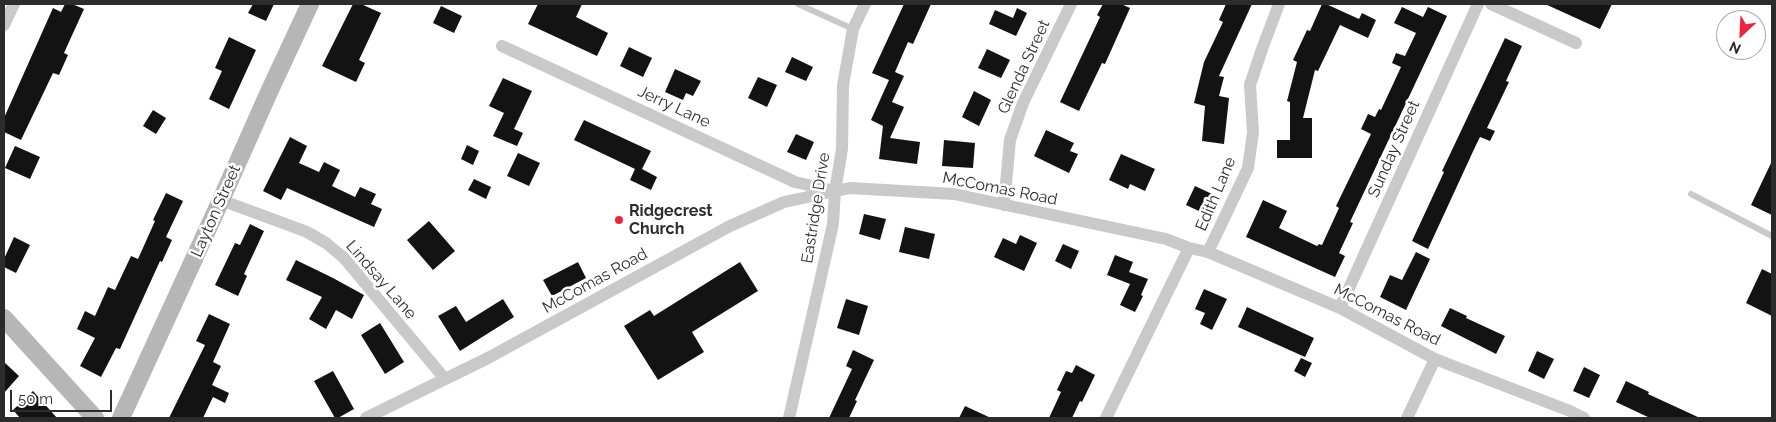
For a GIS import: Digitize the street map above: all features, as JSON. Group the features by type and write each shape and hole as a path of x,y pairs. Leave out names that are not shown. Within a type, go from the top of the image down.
{"street":[{"path":"4,25 14,4"},
{"name":"Layton Street","path":"120,418 310,4"},
{"name":"Eastridge Drive","path":"789,418 833,224 835,191 842,148 843,85 853,29 865,4"},
{"name":"Glenda Street","path":"1004,205 1010,140 1023,103 1071,4"},
{"name":"Edith Lane","path":"1208,252 1248,168 1253,132 1250,85 1279,4"},
{"name":"Sunday Street","path":"1340,308 1478,4"},
{"path":"1491,4 1576,43"},
{"name":"Jerry Lane","path":"502,46 795,182 835,191"},
{"name":"McComas Road","path":"366,418 488,358 730,226 784,202 850,188 954,194 1166,239 1189,248 1208,252 1340,308 1435,359 1584,418"},
{"name":"Lindsay Lane","path":"221,200 307,232 326,243 344,258 445,379"},
{"name":"Edith Lane","path":"1106,418 1189,248"},
{"path":"4,318 95,418"},
{"path":"1407,418 1435,359"}],"lane":[{"path":"798,4 853,29"},
{"path":"1691,194 1772,236"}],"building":[{"path":"65,4 72,4 84,9 64,53 68,55 59,75 53,73 21,140 4,132 4,118 53,8 61,12"},
{"path":"253,4 274,4 266,21 248,13"},
{"path":"353,4 361,4 381,13 359,60 365,63 356,82 322,66"},
{"path":"538,4 582,4 576,17 608,33 597,56 528,24"},
{"path":"904,4 931,4 913,44 908,42 895,72 904,76 892,102 904,107 890,138 920,142 917,164 879,159 883,126 871,120 889,80 872,73"},
{"path":"1103,4 1121,4 1130,8 1105,64 1102,63 1079,111 1060,102 1100,17 1097,15"},
{"path":"1226,4 1252,4 1219,76 1224,77 1219,96 1229,98 1224,144 1202,141 1205,106 1194,103 1204,62 1223,22 1219,20"},
{"path":"1322,4 1326,4 1359,19 1362,13 1376,20 1368,38 1340,25 1318,71 1315,70 1303,118 1312,118 1312,158 1277,158 1277,140 1290,140 1290,102 1287,101 1297,62 1293,60 1307,30 1310,31"},
{"path":"1545,4 1612,4 1600,29"},
{"path":"441,6 462,16 454,33 433,23"},
{"path":"1402,7 1423,17 1428,7 1447,16 1350,222 1353,223 1339,253 1345,256 1335,277 1246,237 1263,200 1287,211 1279,228 1317,246 1319,244 1322,245 1339,208 1336,206 1371,134 1361,129 1368,114 1375,117 1379,109 1381,110 1401,67 1392,63 1396,53 1405,56 1416,33 1394,23"},
{"path":"1017,8 1027,13 1016,36 989,24 995,10 1013,18"},
{"path":"229,37 256,50 229,109 209,99 222,71 215,68"},
{"path":"1505,38 1522,46 1506,81 1509,82 1487,128 1495,131 1490,141 1480,137 1428,249 1412,241 1444,172 1442,171"},
{"path":"629,47 652,58 643,77 620,66"},
{"path":"987,49 1010,60 1001,78 978,68"},
{"path":"792,57 813,67 806,81 785,72"},
{"path":"675,69 701,81 693,96 686,93 683,100 665,92"},
{"path":"758,77 777,85 767,107 748,98"},
{"path":"503,78 532,91 514,129 523,133 517,146 493,136 504,113 489,106"},
{"path":"974,91 991,100 979,126 962,117"},
{"path":"153,110 166,118 156,134 143,126"},
{"path":"584,120 651,151 642,169 657,177 651,190 630,180 635,169 574,140"},
{"path":"1046,130 1074,143 1070,151 1078,154 1069,173 1034,156"},
{"path":"796,134 814,142 806,160 787,152"},
{"path":"290,137 307,146 299,163 319,172 324,162 340,170 332,186 355,197 360,187 376,194 371,204 382,209 374,227 287,188 281,200 263,191"},
{"path":"944,140 975,143 973,168 942,166"},
{"path":"467,145 479,151 473,165 461,159"},
{"path":"15,146 40,157 30,179 5,168"},
{"path":"518,153 540,163 529,186 507,176"},
{"path":"1121,154 1155,169 1145,191 1130,184 1128,189 1109,180"},
{"path":"1772,161 1772,215 1751,205"},
{"path":"474,179 491,187 486,199 468,190"},
{"path":"1195,186 1212,194 1203,213 1186,205"},
{"path":"166,193 183,201 166,237 172,240 162,262 160,261 120,349 116,348 101,377 80,366 95,338 77,329 85,311 95,316 108,287 115,290 131,256 138,259"},
{"path":"864,214 886,219 880,240 859,234"},
{"path":"429,221 455,251 433,270 407,240"},
{"path":"250,224 264,231 244,274 247,276 238,296 215,285 235,243 240,245"},
{"path":"905,227 935,234 929,259 899,252"},
{"path":"1020,235 1037,243 1024,271 994,257 1003,238 1016,244"},
{"path":"14,237 30,245 16,273 4,267 4,259"},
{"path":"1063,244 1079,251 1071,269 1055,261"},
{"path":"1416,252 1430,259 1406,310 1380,297 1390,275 1402,280"},
{"path":"1115,255 1133,262 1129,272 1148,279 1141,295 1143,296 1135,312 1120,305 1130,284 1107,275"},
{"path":"296,260 364,295 352,319 336,310 326,329 309,319 322,297 286,280"},
{"path":"578,262 586,278 552,296 543,280"},
{"path":"740,262 758,291 692,332 704,352 658,380 624,326 650,310 654,316"},
{"path":"1762,269 1772,274 1772,316 1746,303"},
{"path":"1204,289 1227,299 1212,330 1200,324 1205,313 1195,309"},
{"path":"503,299 514,317 460,351 438,316 456,306 466,322"},
{"path":"846,299 868,306 859,335 837,328"},
{"path":"1247,307 1314,338 1305,357 1238,327"},
{"path":"1450,308 1467,316 1466,318 1505,336 1496,354 1441,326"},
{"path":"209,314 230,324 213,362 221,366 212,385 229,393 225,403 213,397 203,418 169,418 205,345 196,341"},
{"path":"380,323 404,362 385,374 361,335"},
{"path":"853,350 874,360 855,400 857,401 849,418 829,418 852,369 846,366"},
{"path":"1537,351 1554,359 1544,379 1528,371"},
{"path":"1301,358 1312,363 1305,377 1294,371"},
{"path":"4,362 19,376 4,393"},
{"path":"1076,365 1095,375 1082,402 1080,401 1072,418 1049,418 1061,392 1057,390 1066,371 1072,373"},
{"path":"1584,367 1600,375 1589,398 1573,391"},
{"path":"333,371 354,409 338,418 335,418 314,381"},
{"path":"1626,381 1649,392 1648,394 1700,418 1650,418 1616,402"},
{"path":"33,391 57,418 20,418 13,410"},
{"path":"965,406 991,418 959,418"}],"place":[{"name":"Ridgecrest Church","path":"619,220"}]}
